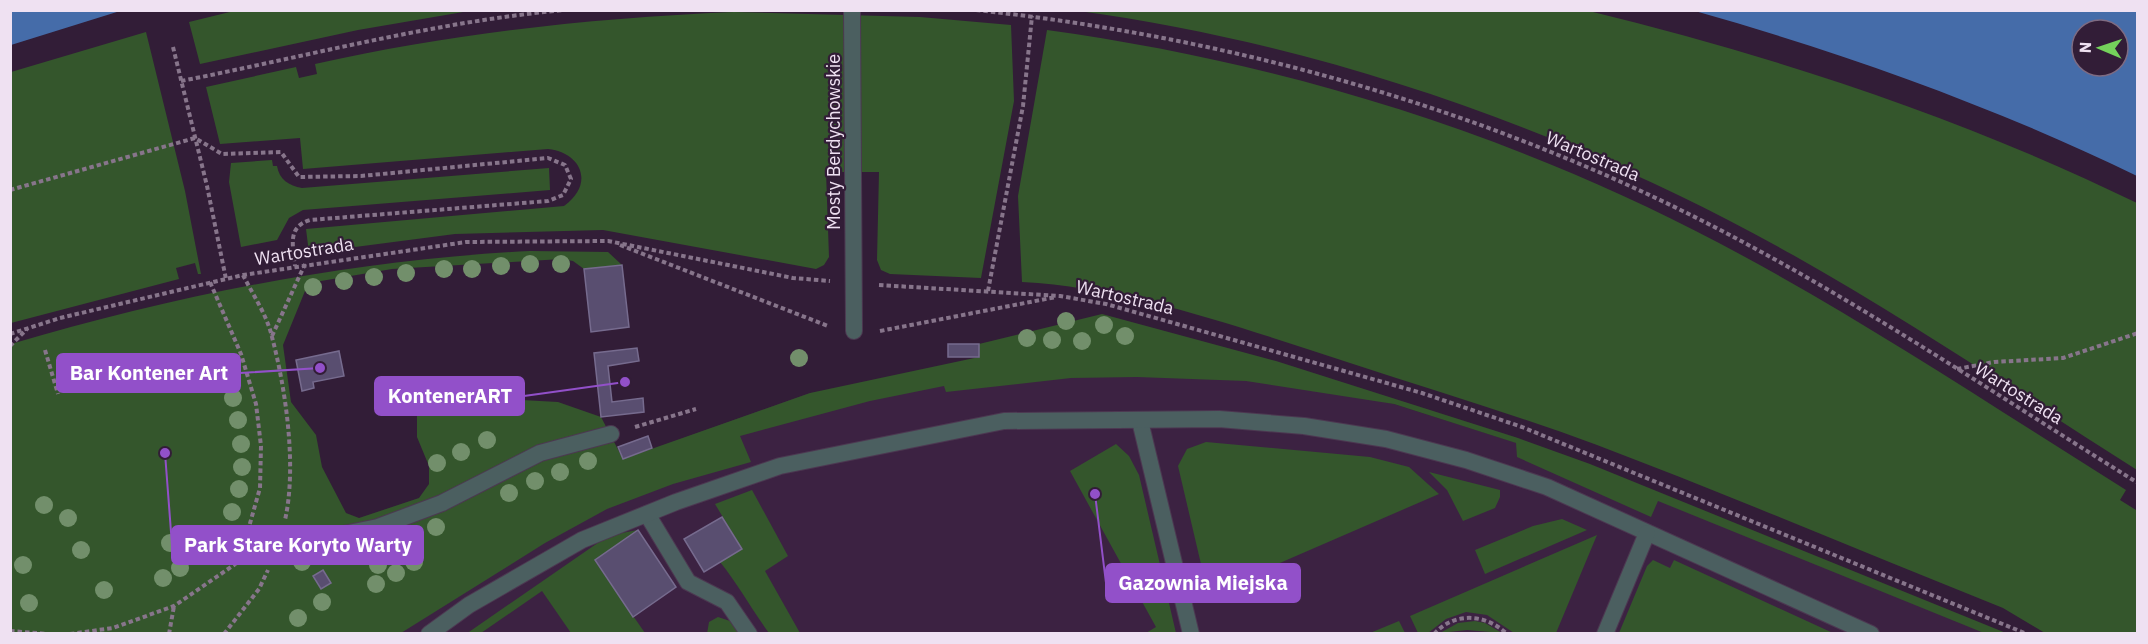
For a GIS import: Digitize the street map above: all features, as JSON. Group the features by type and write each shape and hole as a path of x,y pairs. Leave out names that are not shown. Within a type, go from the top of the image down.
{"street":[{"name":"Mosty Berdychowskie","path":"852,10 854,331"},
{"path":"429,633 469,605 582,540 780,466 1004,421 1219,419 1304,426 1386,439 1466,460 1547,488 1871,633"},
{"path":"1140,421 1191,633"},
{"path":"280,547 378,526 442,503 540,453 611,434"},
{"path":"647,514 688,582 727,602 749,633"},
{"path":"1605,633 1647,533"}],"path":[{"path":"181,81 453,24 564,10"},
{"name":"Wartostrada","path":"976,10 1032,16 1196,44 1289,65 1379,90 1467,120 1628,185 1723,231 1804,276 2138,483"},
{"path":"988,291 1023,106 1032,16"},
{"path":"173,47 226,279"},
{"path":"10,190 195,138 222,154 281,152 299,177 361,176 548,158 565,165 571,179 563,195 548,201 310,220 298,224 292,232 295,266"},
{"name":"Wartostrada","path":"10,334 210,282 305,264 466,242 608,241"},
{"path":"272,336 305,264"},
{"path":"224,633 259,589 280,547 290,482 286,423 272,336 264,314 243,275"},
{"path":"70,633 113,628 174,606 234,565 248,532 260,488 261,446 256,404 241,354 210,282"},
{"name":"Wartostrada","path":"1060,297 1106,304 1231,337 1422,393 1522,427 2027,633"},
{"path":"10,346 27,328"},
{"path":"1956,369 1994,362 2063,358 2138,333"},
{"path":"45,350 58,394"},
{"path":"611,434 696,409"},
{"path":"169,633 174,606"},
{"path":"1434,633 1440,627 1459,618 1496,623 1507,633"},
{"path":"10,631 49,633"}],"shaded area":[{"path":"1219,369 1394,404 1517,443 1997,634 309,634 557,483 810,393"}],"green space":[{"path":"238,10 469,11 358,30 200,64 189,22"},
{"path":"1079,11 1589,11 1729,48 1868,92 1937,117 2071,172 2137,203 2137,470 1936,340 1781,248 1651,182 1573,148 1493,116 1330,63 1247,42"},
{"path":"734,12 920,17 1011,25 1014,101 981,278 890,274 881,270 877,260 879,172 826,172 829,257 824,265 816,269 603,230 455,234 309,253 306,229 564,206 579,189 580,171 569,157 548,149 303,169 300,138 220,144 206,87 296,67 299,78 317,74 315,64 471,36 628,18"},
{"path":"1047,30 1221,61 1307,82 1392,107 1559,168 1640,204 1771,271 1925,363 2126,490 2120,500 2136,510 2137,508 2137,633 2045,633 2003,608 1699,485 1536,423 1188,312 1105,292 1022,282 1018,196"},
{"path":"146,32 185,191 201,274 198,274 195,263 176,268 179,279 11,323 11,72"},
{"path":"272,160 273,166 277,166 285,181 302,188 549,168 550,190 303,210 289,218 277,240 241,247 229,182 231,163"},
{"path":"530,251 608,252 622,265 584,269 573,261 562,259 392,269 321,281 305,291 283,345 291,402 316,435 322,467 346,513 359,518 419,498 429,484 429,466 417,437 417,413 432,395 459,387 502,399 558,402 601,417 623,459 810,393 979,357 979,344 1102,314 1276,361 1518,438 1590,464 2006,633 1984,633 1658,501 1651,517 1517,457 1516,443 1394,404 1246,381 1137,377 1071,378 946,392 944,386 870,401 740,436 751,462 673,484 607,509 545,543 401,633 11,634 11,344 138,310 268,282 398,262"},
{"path":"1206,442 1370,457 1409,467 1439,494 1208,594 1178,466 1187,449"},
{"path":"1116,444 1129,456 1139,475 1176,633 1146,633 1156,627 1070,471"},
{"path":"1429,472 1500,490 1500,497 1495,508 1463,521 1447,490"},
{"path":"752,490 788,556 765,571 800,633 769,633 720,562 742,549 715,504"},
{"path":"1562,519 1587,530 1485,574 1475,550 1533,526"},
{"path":"638,530 595,561 645,633 571,633 542,591 481,633 466,634 602,540 616,534"},
{"path":"1597,535 1556,633 1514,633 1487,615 1466,612 1446,619 1428,633 1418,633 1410,616"},
{"path":"1653,560 1670,568 1674,560 1833,633 1619,633 1647,566"},
{"path":"718,617 730,621 739,633 707,634 709,622"},
{"path":"1399,621 1405,633 1370,633"},
{"path":"1475,621 1485,623 1502,633 1467,630 1440,633 1458,623"}],"water":[{"path":"11,10 120,10 120,11 11,45"},
{"path":"1695,11 2137,11 2137,176 1975,105 1808,45"}],"building":[{"path":"622,265 629,327 591,332 584,269"},
{"path":"948,344 979,344 979,357 948,357"},
{"path":"637,348 639,361 608,366 612,402 643,398 644,412 601,417 594,353"},
{"path":"339,351 344,376 313,382 314,388 302,391 296,360"},
{"path":"648,436 652,448 623,459 618,447"},
{"path":"722,517 742,549 704,572 684,539"},
{"path":"638,530 676,587 633,617 595,560"},
{"path":"323,570 331,583 321,589 313,576"}],"place":[{"name":"Bar Kontener Art","path":"320,368"},
{"name":"KontenerART","path":"625,382"},
{"name":"Park Stare Koryto Warty","path":"165,453"},
{"name":"Gazownia Miejska","path":"1095,494"}]}
